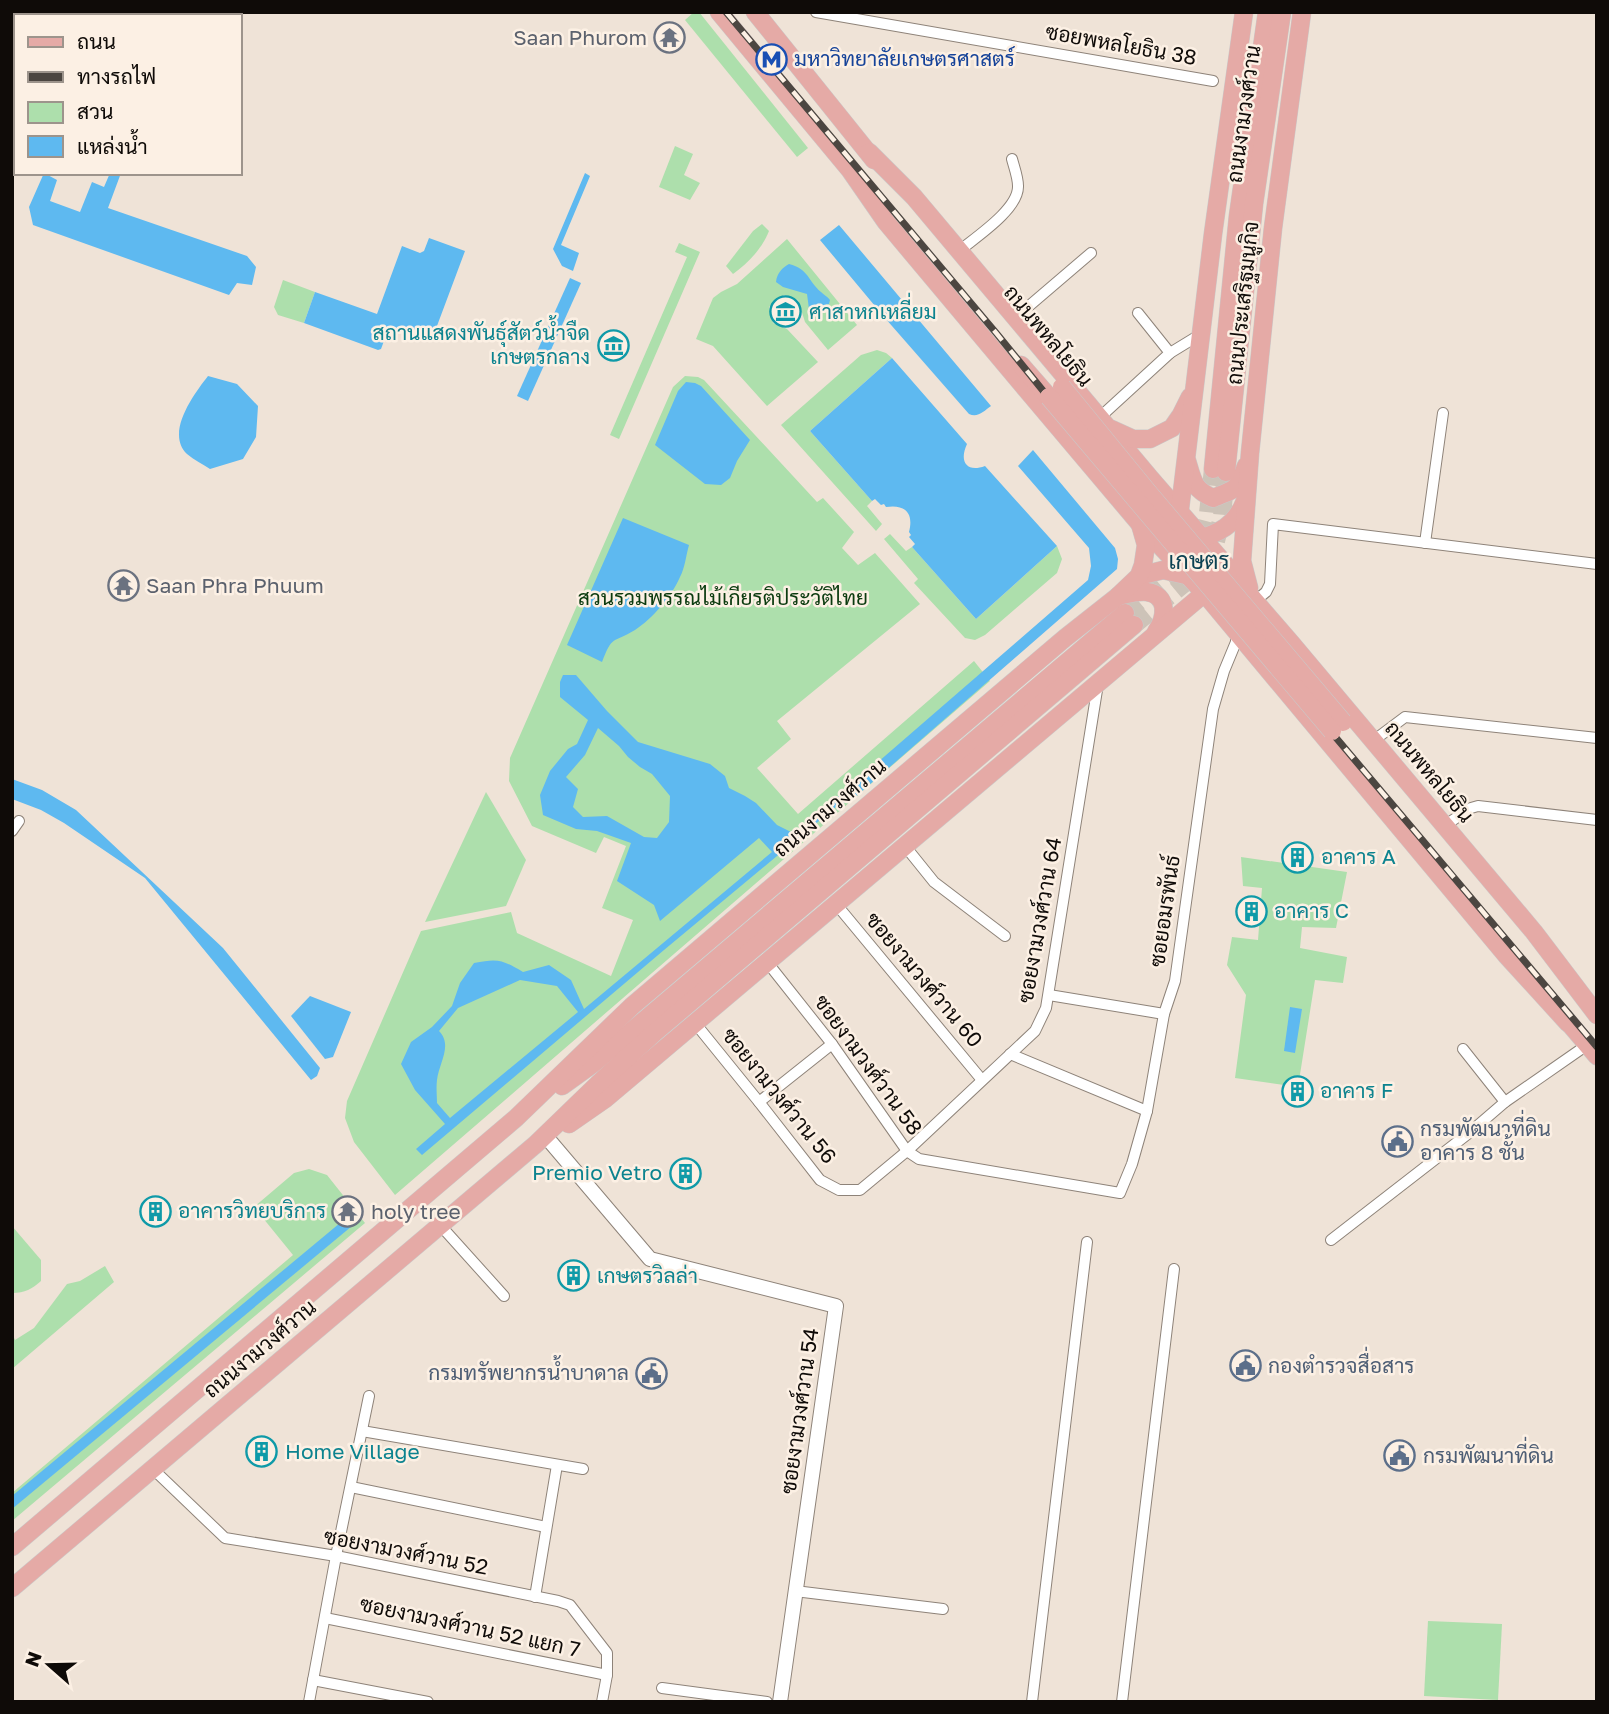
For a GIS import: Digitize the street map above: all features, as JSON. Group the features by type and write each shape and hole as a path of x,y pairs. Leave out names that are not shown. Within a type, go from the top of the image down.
{"main road":[{"name":"ถนนพหลโยธิน","path":"719,12 850,170 1055,392"},
{"name":"ถนนพหลโยธิน","path":"755,12 869,152 899,195 1055,392 1338,726 1593,1010"},
{"name":"ถนนประเสริฐมนูกิจ","path":"1179,511 1244,12"},
{"name":"ถนนงามวงศ์วาน","path":"1266,12 1238,216 1219,471 1282,12"},
{"name":"ถนนประเสริฐมนูกิจ","path":"1253,600 1242,561 1250,453 1273,229 1302,12"},
{"name":"ถนนพหลโยธิน","path":"869,152 901,183 1179,511 1195,539 1230,570 1292,643 1534,932 1593,1010"},
{"name":"ถนนพหลโยธิน","path":"850,170 886,222 1080,453 1145,529 1203,583 1236,631 1265,666 1506,955 1569,1023"},
{"path":"1104,423 1133,439 1150,439 1172,428 1195,384"},
{"path":"1080,453 1097,464 1108,462 1114,455 1116,445 1104,423"},
{"path":"1186,459 1199,492 1213,498 1232,491 1240,483 1250,453"},
{"path":"1139,576 1146,545 1145,529 1181,541 1224,530 1241,512 1247,495"},
{"path":"1203,583 1230,570 1245,522"},
{"path":"1195,539 1203,583"},
{"path":"1139,576 1163,570 1253,600"},
{"name":"ถนนงามวงศ์วาน","path":"12,1588 542,1142 654,1033 1125,612 1139,576"},
{"name":"ถนนงามวงศ์วาน","path":"542,1142 605,1099 1152,638 1203,583"},
{"path":"1125,612 1144,591 1159,597 1163,604 1164,618 1152,638"},
{"name":"ถนนงามวงศ์วาน","path":"12,1547 516,1118 594,1063 1125,612"},
{"path":"1265,666 1292,643"},
{"name":"ถนนพหลโยธิน","path":"1338,726 1417,833 1592,1051"}],"street":[{"name":"ซอยพหลโยธิน 38","path":"816,12 1213,81"},
{"path":"959,251 999,218 1017,193 1018,184 1012,159"},
{"path":"1015,318 1091,253"},
{"path":"1138,313 1170,354"},
{"path":"1104,423 1170,354 1201,334"},
{"path":"1425,543 1443,413"},
{"path":"1253,600 1266,592 1270,584 1273,524 1597,564"},
{"name":"ซอยอมรพันธ์","path":"1120,1193 1132,1164 1147,1111 1164,1014 1175,981 1213,709 1236,642 1236,631"},
{"name":"ซอยงามวงศ์วาน 64","path":"907,1152 1035,1031 1046,1008 1099,681"},
{"path":"1373,741 1405,717 1597,738"},
{"path":"1444,826 1478,806 1597,820"},
{"path":"12,831 19,821"},
{"path":"905,846 934,882 1005,936"},
{"name":"ซอยงามวงศ์วาน 60","path":"836,904 982,1080"},
{"name":"ซอยงามวงศ์วาน 58","path":"767,962 832,1044 907,1152 919,1159 1120,1193"},
{"path":"1049,995 1164,1014"},
{"name":"ซอยงามวงศ์วาน 56","path":"695,1023 820,1180 839,1190 860,1190 907,1152"},
{"path":"759,1101 832,1044"},
{"path":"1463,1049 1505,1102"},
{"path":"1331,1240 1505,1102 1592,1051"},
{"path":"1010,1054 1147,1111"},
{"name":"ซอยงามวงศ์วาน 54","path":"542,1142 650,1259 836,1306 780,1702"},
{"path":"440,1226 504,1296"},
{"path":"1032,1702 1087,1242"},
{"path":"1122,1702 1174,1269"},
{"path":"309,1702 369,1396"},
{"path":"362,1431 583,1469"},
{"path":"535,1597 557,1465"},
{"name":"ซอยงามวงศ์วาน 52","path":"153,1469 225,1538 336,1556 570,1605 607,1653 607,1675 602,1702"},
{"path":"351,1487 546,1527"},
{"path":"795,1591 943,1609"},
{"name":"ซอยงามวงศ์วาน 52 แยก 7","path":"325,1618 607,1675"},
{"path":"313,1680 428,1702"},
{"path":"662,1688 766,1702"}],"green space":[{"path":"694,12 699,12 808,148 797,157 685,20"},
{"path":"675,146 693,154 684,175 700,183 690,200 659,187"},
{"path":"762,224 769,231 763,244 733,274 726,266 753,231"},
{"path":"787,239 857,325 828,350 805,322 798,300 784,295 769,307 773,323 787,329 818,362 767,406 713,346 696,339 713,298 737,284"},
{"path":"679,243 700,252 619,439 610,435 687,257 675,252"},
{"path":"283,280 315,292 304,323 278,315 274,307"},
{"path":"877,350 892,358 810,431 872,501 867,506 882,524 876,531 781,425 861,355"},
{"name":"สวนรวมพรรณไม้เกียรติประวัติไทย","path":"685,376 704,380 817,502 823,498 854,532 842,548 858,565 875,553 920,604 777,721 791,739 757,768 798,814 974,661 990,681 395,1195 354,1142 345,1118 347,1101 421,931 511,912 517,933 611,976 633,920 602,908 626,846 604,837 596,853 532,826 509,781 510,758 673,387"},
{"path":"890,534 906,551 912,547 976,619 1057,546 1062,559 1057,573 985,635 975,640 965,638 914,583 918,579 884,539"},
{"path":"486,792 526,860 506,906 425,922"},
{"path":"1241,857 1347,872 1336,928 1302,927 1300,948 1347,957 1343,983 1315,980 1298,1087 1235,1078 1246,995 1227,965 1232,937 1258,940 1262,888 1243,886"},
{"path":"309,1169 327,1175 365,1223 12,1521 12,1493 293,1255 254,1207 294,1173"},
{"path":"12,1226 41,1260 41,1281 28,1290 12,1293"},
{"path":"105,1266 114,1282 12,1369 12,1333 15,1340 34,1328 67,1284 80,1281"},
{"path":"1428,1621 1502,1624 1498,1700 1424,1696"}],"water":[{"path":"585,173 590,176 561,245 579,253 573,271 562,266 553,249"},
{"path":"43,175 57,180 50,201 80,212 92,182 104,187 109,175 120,175 108,208 247,256 256,267 252,285 237,283 229,295 33,225 29,207"},
{"path":"839,225 991,406 978,415 969,414 885,318 820,240"},
{"path":"429,238 465,251 431,342 391,328 378,350 304,323 315,292 377,314 402,246 420,253 424,251"},
{"path":"789,264 804,272 830,300 829,304 820,306 819,314 811,315 807,294 783,287 776,282 780,271"},
{"path":"570,278 581,283 528,401 517,396"},
{"path":"892,358 967,444 964,456 966,464 973,468 985,466 1057,546 976,619 912,547 915,544 909,537 910,520 907,511 893,506 886,507 875,499 872,501 810,431"},
{"path":"208,376 237,384 258,406 256,437 243,459 210,469 187,454 179,435 189,403"},
{"path":"686,382 701,386 750,440 730,478 721,485 705,484 655,445 678,391"},
{"path":"1033,450 1115,548 1117,569 853,799 837,806 422,1155 416,1149 445,1124 415,1090 401,1064 411,1042 432,1027 452,1006 460,983 474,963 500,961 523,972 549,965 571,980 584,1009 772,852 759,838 660,921 654,905 617,881 631,843 597,831 576,829 543,815 540,795 550,771 568,749 577,744 588,720 560,697 563,675 576,675 638,742 710,764 725,776 729,788 756,803 777,825 795,834 1088,580 1091,566 1089,548 1018,466","holes":["598,728 628,757 652,774 670,796 669,822 657,838 644,837 607,816 583,817 573,807 578,789 566,777 585,755","520,980 557,986 578,1012 450,1118 437,1103 437,1080 445,1048 443,1036 439,1031 458,1008"]},
{"path":"623,518 689,545 682,573 667,599 641,625 611,643 602,662 567,645"},
{"path":"12,779 42,790 76,810 223,948 320,1068 317,1076 311,1080 145,878 64,823 41,810 12,799"},
{"path":"310,996 351,1012 333,1057 325,1059 291,1016"},
{"path":"1290,1007 1302,1009 1295,1053 1284,1051"},
{"path":"352,1213 358,1221 12,1509 12,1496"}],"tunnel":[{"path":"1125,613 1191,558 1203,533 1208,513 1213,469"},
{"path":"1216,541 1222,517 1226,472"},
{"path":"1134,625 1202,569"}],"railway":[{"path":"726,12 997,334 1126,493 1597,1047"}],"place":[{"name":"Saan Phurom","path":"670,38"},
{"name":"มหาวิทยาลัยเกษตรศาสตร์","path":"771,59"},
{"name":"ศาสาหกเหลี่ยม","path":"786,312"},
{"name":"สถานแสดงพันธุ์สัตว์น้ำจืด เกษตรกลาง","path":"613,345"},
{"name":"Saan Phra Phuum","path":"123,586"},
{"name":"อาคาร A","path":"1298,857"},
{"name":"อาคาร C","path":"1251,911"},
{"name":"อาคาร F","path":"1297,1091"},
{"name":"กรมพัฒนาที่ดิน อาคาร 8 ชั้น","path":"1397,1141"},
{"name":"Premio Vetro","path":"685,1173"},
{"name":"อาคารวิทยบริการ","path":"155,1211"},
{"name":"holy tree","path":"348,1212"},
{"name":"เกษตรวิลล่า","path":"574,1276"},
{"name":"กองตำรวจสื่อสาร","path":"1245,1366"},
{"name":"กรมทรัพยากรน้ำบาดาล","path":"652,1373"},
{"name":"Home Village","path":"262,1452"},
{"name":"กรมพัฒนาที่ดิน","path":"1400,1456"}],"district":[{"name":"เกษตร","path":"1199,561"}]}
